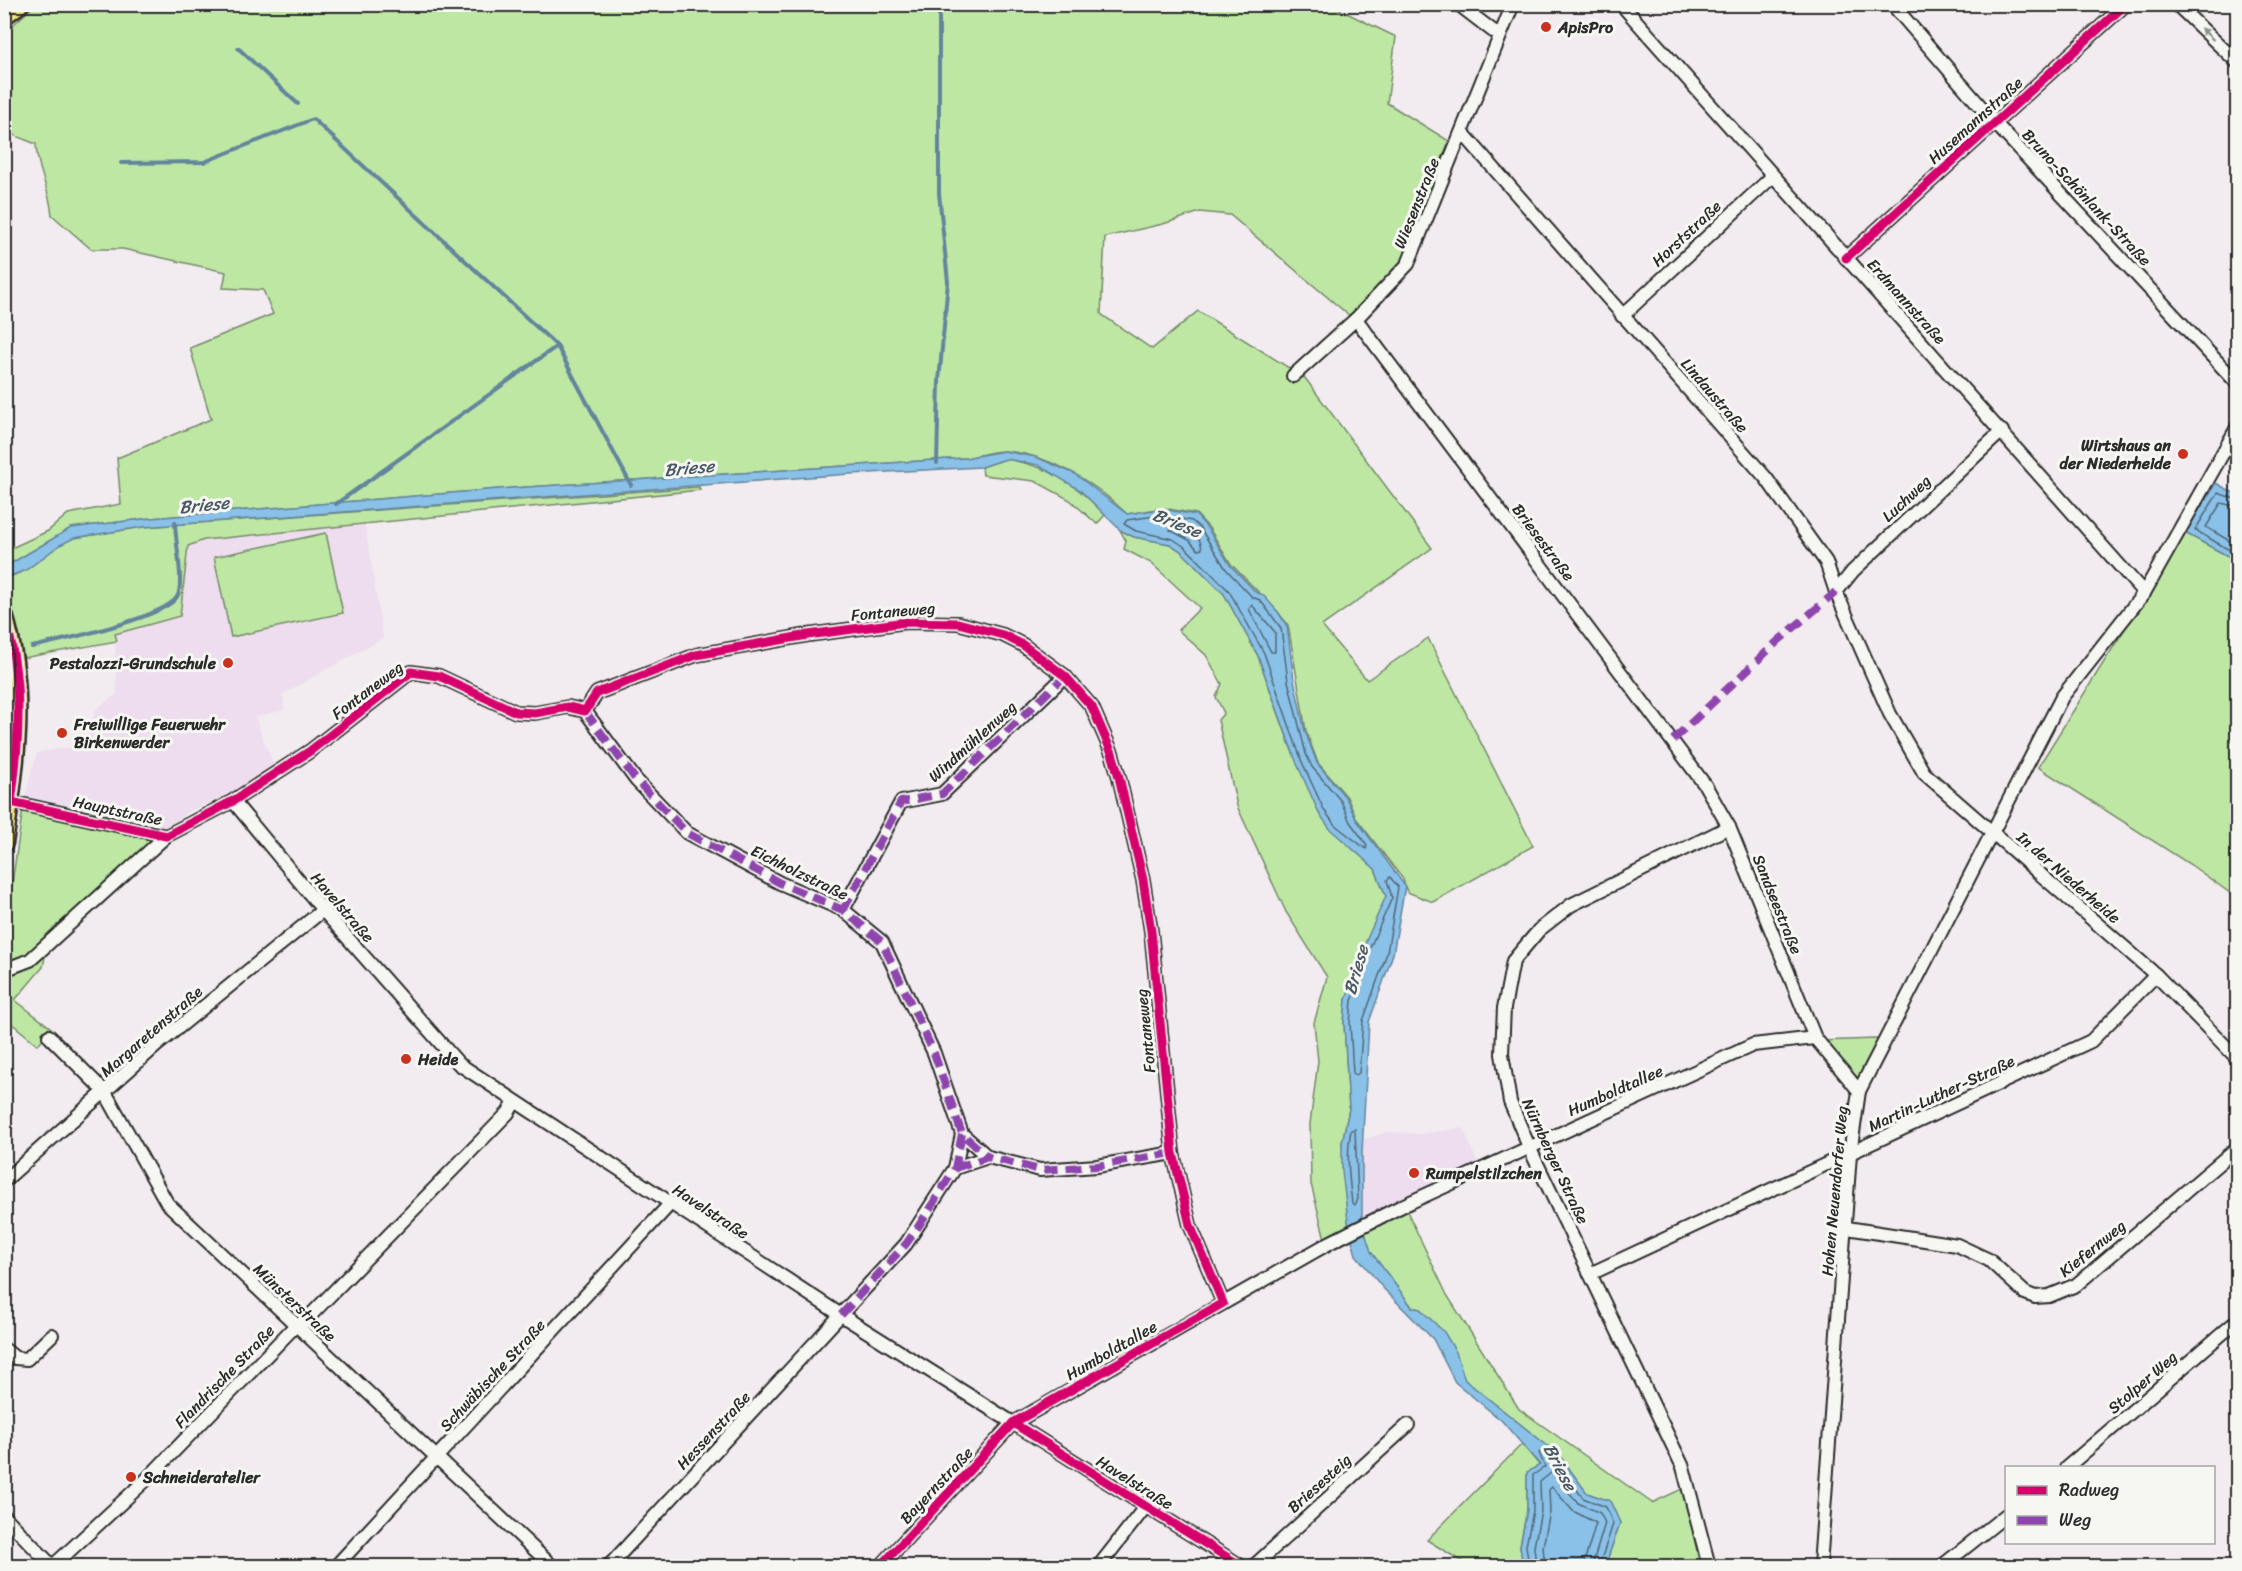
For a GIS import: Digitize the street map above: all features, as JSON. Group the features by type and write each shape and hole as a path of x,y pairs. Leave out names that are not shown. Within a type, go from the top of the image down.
{"main road":[{"path":"4,16 20,4"},
{"path":"4,615 17,678 19,708 14,777 4,843"}],"street":[{"path":"1458,4 1502,33"},
{"name":"Wiesenstraße","path":"1293,376 1356,319 1408,264 1513,4"},
{"name":"Erdmannstraße","path":"1621,4 2144,593"},
{"name":"Bruno-Schönlank-Straße","path":"1892,4 1994,122 2238,384"},
{"name":"Husemannstraße","path":"1846,258 2126,4"},
{"path":"2176,4 2238,63"},
{"name":"Lindaustraße","path":"1462,132 1766,478 1826,562 1836,592 1890,714"},
{"name":"Horststraße","path":"1622,316 1773,176"},
{"name":"Briesestraße","path":"1356,319 1705,785"},
{"name":"Hohen Neuendorfer Weg","path":"1820,1566 1847,1228 1850,1154 1859,1091 2062,697 2144,593 2238,426"},
{"name":"Luchweg","path":"1836,592 1853,571 2002,431"},
{"name":"Fontaneweg","path":"233,801 310,751 411,672 439,676 516,712 535,713 568,707 585,711 597,693 696,655 808,635 906,622 958,623 1004,635 1023,645 1065,676 1092,707 1112,753 1140,870 1151,932 1173,1153 1190,1225 1223,1303"},
{"name":"Windmühlenweg","path":"843,910 901,802 942,794 1065,676"},
{"name":"Eichholzstraße","path":"585,711 636,780 687,833 780,883 843,910 882,942 934,1053 962,1134 956,1167 906,1244 841,1315"},
{"name":"In der Niederheide","path":"1890,714 1924,773 2156,975 2238,1059"},
{"name":"Sandseestraße","path":"1705,785 1729,827 1815,1038"},
{"name":"Hauptstraße","path":"4,970 30,960 166,836 233,801"},
{"name":"Havelstraße","path":"233,801 323,910 459,1064 514,1103 841,1315 1241,1566"},
{"name":"Hauptstraße","path":"25,805 166,836"},
{"name":"Nürnberger Straße","path":"1709,1566 1683,1467 1529,1147 1510,1101 1502,1054 1504,1008 1513,962 1539,930 1571,905 1729,827"},
{"name":"Margaretenstraße","path":"4,1181 158,1045 323,910"},
{"name":"Martin-Luther-Straße","path":"1590,1274 2091,1041 2156,975"},
{"name":"Münsterstraße","path":"49,1036 105,1092 166,1203 552,1566"},
{"path":"1815,1038 1859,1091"},
{"name":"Humboldtallee","path":"1013,1423 1331,1242 1372,1221 1753,1045 1815,1038"},
{"name":"Flandrische Straße","path":"53,1566 147,1479 296,1325 303,1323 508,1113 514,1103"},
{"name":"Eichholzstraße","path":"962,1134 988,1157 1040,1170 1097,1166 1173,1153"},
{"name":"Kiefernweg","path":"1847,1228 1957,1245 1999,1267 2025,1293 2049,1296 2076,1285 2238,1147"},
{"path":"956,1167 988,1157"},
{"name":"Schwäbische Straße","path":"336,1566 670,1204"},
{"name":"Hessenstraße","path":"609,1566 841,1315"},
{"name":"Stolper Weg","path":"2067,1466 2238,1320"},
{"path":"4,1349 15,1358 27,1359 52,1335"},
{"name":"Bayernstraße","path":"881,1566 1013,1423"},
{"name":"Briesesteig","path":"1254,1566 1408,1425"},
{"path":"1099,1566 1146,1506"},
{"path":"4,1516 53,1566"},
{"path":"1942,1566 2005,1517"}],"shaded area":[{"name":"Pestalozzi-Grundschule","path":"365,525 383,638 283,694 284,710 255,717 275,769 246,786 187,812 167,833 24,801 37,753 82,745 91,734 95,710 117,694 115,634 180,615 188,545 204,540"},
{"name":"Rumpelstilzchen","path":"1463,1128 1479,1168 1362,1223 1362,1140 1387,1132 1419,1134"}],"green space":[{"path":"36,4 1328,4 1396,37 1387,103 1449,141 1404,259 1351,317 1230,215 1200,212 1163,224 1105,237 1101,314 1152,349 1198,311 1305,378 1432,548 1322,626 1367,680 1428,638 1533,846 1433,902 1407,892 1403,879 1356,818 1347,797 1318,763 1306,731 1288,625 1231,564 1209,528 1196,514 1163,508 1127,514 1087,481 1072,472 1040,458 1023,454 1001,451 965,458 499,489 151,518 71,528 5,567 5,551 48,531 68,514 121,504 117,458 211,419 190,348 273,314 263,290 223,288 226,272 123,249 91,249 52,215 49,196 38,162 36,144 11,134 12,101 5,101 4,33"},
{"path":"1006,459 1037,467 1061,477 1072,484 1105,515 1097,524 1070,500 1035,481 983,475 982,467"},
{"path":"699,487 700,490 204,540 188,546 180,616 115,634 117,641 23,658 5,579 26,570 60,544 74,538 143,527"},
{"path":"1120,530 1134,537 1170,544 1181,551 1224,594 1258,656 1292,751 1362,855 1375,869 1386,896 1346,1000 1344,1023 1349,1109 1342,1143 1349,1229 1327,1247 1311,1184 1310,1124 1318,1061 1314,1023 1327,977 1286,912 1237,806 1218,720 1224,713 1216,697 1222,684 1206,655 1178,630 1200,608 1151,563 1124,549 1126,541"},
{"path":"326,533 343,613 231,637 214,557"},
{"path":"2185,533 2237,561 2237,898 2191,865 2038,767"},
{"path":"24,801 121,816 167,833 46,952 43,967 15,1000 51,1028 38,1045 10,1022 5,1030 5,932"},
{"path":"1876,1039 1883,1041 1859,1085 1820,1041"},
{"path":"1405,1207 1447,1295 1519,1409 1652,1503 1684,1488 1700,1566 1605,1566 1620,1523 1610,1501 1587,1493 1559,1455 1464,1380 1456,1352 1420,1309 1412,1307 1371,1252 1363,1228"},
{"path":"1522,1444 1540,1466 1527,1473 1527,1510 1520,1546 1523,1566 1469,1566 1427,1540"}],"water":[{"name":"Briese","path":"1004,451 1036,457 1075,474 1127,514 1162,509 1196,515 1208,529 1230,565 1256,592 1263,595 1287,626 1294,680 1305,731 1317,763 1346,798 1356,819 1405,886 1393,954 1369,1022 1362,1152 1362,1223 1371,1252 1412,1307 1420,1309 1444,1332 1456,1352 1465,1380 1559,1455 1587,1493 1610,1501 1620,1523 1605,1566 1523,1566 1520,1546 1527,1510 1527,1472 1540,1465 1502,1421 1455,1382 1433,1339 1382,1287 1356,1255 1349,1229 1342,1171 1342,1143 1349,1109 1344,1023 1346,1000 1359,957 1386,896 1375,869 1330,829 1319,813 1297,764 1258,656 1224,594 1181,551 1170,544 1134,537 1120,530 1080,490 1038,465 1006,459 981,467 850,474 143,527 74,538 60,545 26,570 5,578 5,567 71,528 151,518 499,489 965,458"},
{"path":"2216,483 2237,495 2237,561 2185,533"}],"waterway":[{"path":"937,463 939,381 948,282 939,193 939,4"},
{"path":"238,48 298,104"},
{"path":"121,163 204,162 313,119 557,346 631,485"},
{"path":"336,504 557,346"},
{"name":"Briese","path":"32,647 135,620 170,603 178,595 180,588 175,522"}],"marked path":[{"path":"1673,740 1778,641 1836,592"},
{"path":"843,910 901,802 942,794 1065,676"},
{"path":"585,711 636,780 687,833 780,883 843,910 882,942 934,1053 962,1134 988,1157"},
{"path":"841,1315 906,1244 918,1227 955,1168 962,1134"},
{"path":"955,1168 988,1157 1040,1170 1097,1166 1173,1153"}],"cycle path":[{"path":"1846,258 2126,4"},
{"path":"4,615 14,662 18,708 11,802 166,836 233,801 310,751 411,672 439,676 516,712 535,713 568,707 585,711 597,693 696,655 808,635 906,622 958,623 1003,635 1023,645 1065,676 1092,707 1112,753 1119,777 1143,880 1151,931 1173,1153 1190,1225 1223,1303 1013,1423 881,1566"},
{"path":"1013,1423 1241,1566"}],"place":[{"name":"ApisPro","path":"1546,27"},
{"name":"Wirtshaus an der Niederheide","path":"2183,454"},
{"name":"Pestalozzi-Grundschule","path":"228,663"},
{"name":"Freiwillige Feuerwehr Birkenwerder","path":"62,733"},
{"name":"Heide","path":"406,1059"},
{"name":"Rumpelstilzchen","path":"1414,1173"},
{"name":"Schneideratelier","path":"131,1477"}]}
